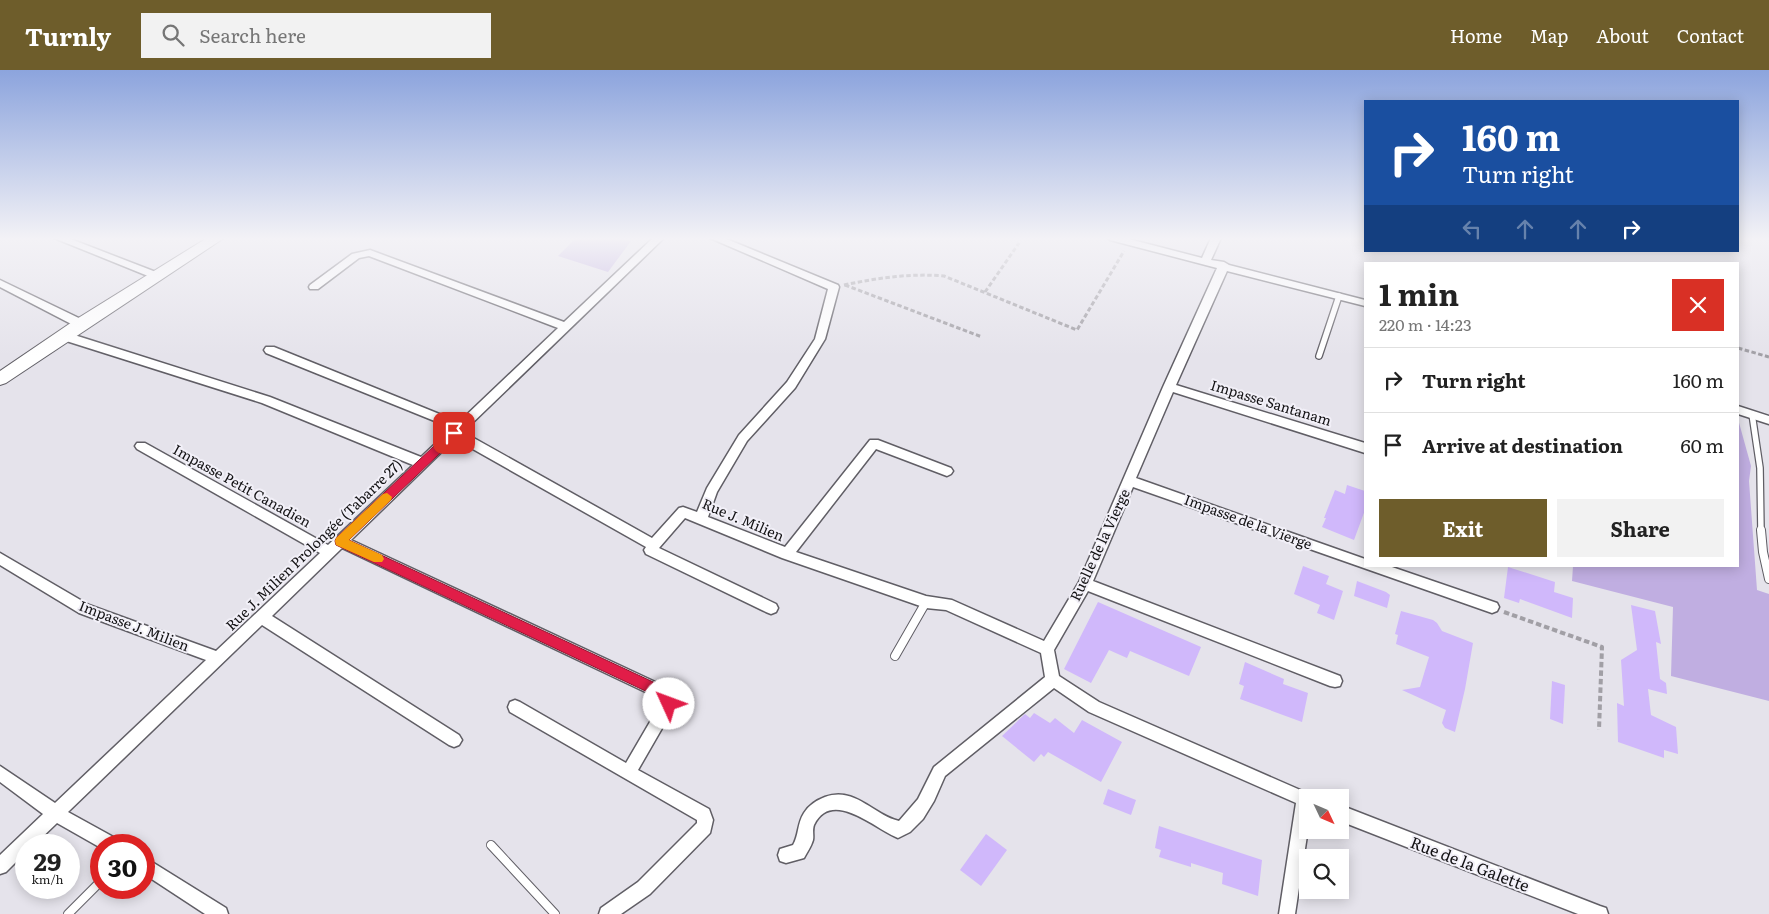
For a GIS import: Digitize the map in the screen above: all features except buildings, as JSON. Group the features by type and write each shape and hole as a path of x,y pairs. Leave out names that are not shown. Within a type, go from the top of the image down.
{"main road":[{"path":"0,378 69,337 81,324 155,277"}],"street":[{"path":"314,287 327,277"},
{"path":"435,277 566,327"},
{"name":"Rue J. Milien Prolongée (Tabarre 27)","path":"0,866 57,814 260,616 618,277"},
{"path":"701,518 711,491 743,438 791,385 820,339 839,286 817,277"},
{"name":"Ruelle de la Vierge","path":"1047,649 1085,584 1169,387 1218,277"},
{"path":"1270,277 1364,303"},
{"path":"0,283 81,324"},
{"path":"69,337 266,400 422,463"},
{"path":"270,350 457,430 654,545 650,550 771,608"},
{"name":"Impasse Santanam","path":"1169,387 1364,448"},
{"path":"1739,410 1769,420"},
{"path":"787,554 874,442 947,471"},
{"name":"Impasse Petit Canadien","path":"141,446 329,552"},
{"name":"Impasse de la Vierge","path":"1130,481 1364,564"},
{"name":"Rue J. Milien","path":"654,545 683,512 787,554 926,602 947,604 1047,649"},
{"path":"340,541 661,692 668,697 669,704 629,773"},
{"name":"Impasse J. Milien","path":"0,558 84,609 218,658"},
{"path":"1375,567 1492,607"},
{"path":"1085,584 1335,680"},
{"path":"260,616 454,740"},
{"path":"1047,649 1053,680 1094,707 1299,797"},
{"path":"786,855 798,852 806,838 805,830 813,814 822,806 838,800 847,802 898,830 906,827 936,784 939,772 1053,680"},
{"path":"515,707 702,815 705,820 704,827 644,888 607,914"},
{"path":"0,773 57,814 92,834"},
{"name":"Rue de la Galette","path":"1349,816 1600,914"},
{"path":"1287,914 1300,839"},
{"path":"155,872 220,914"}],"lane":[{"path":"1319,356 1338,296"},
{"path":"1752,414 1760,469 1760,529 1763,556 1769,580"},
{"path":"895,656 926,602"},
{"path":"491,845 554,914"},
{"path":"68,914 90,892"}],"path":[{"path":"839,286 890,277"},
{"path":"948,277 1077,330 1109,277"},
{"path":"985,292 995,277"},
{"path":"839,286 982,337"},
{"path":"1739,348 1769,357"},
{"path":"1492,607 1602,647 1599,730"}],"shaded area":[{"path":"1739,423 1751,466 1749,481 1757,590 1769,594 1769,701 1671,676 1673,607 1572,581 1573,567 1739,567"}],"slow traffic":[{"path":"378,559 340,541 387,497"}],"route":[{"path":"454,433 340,541 661,692 668,697 669,704"}]}
